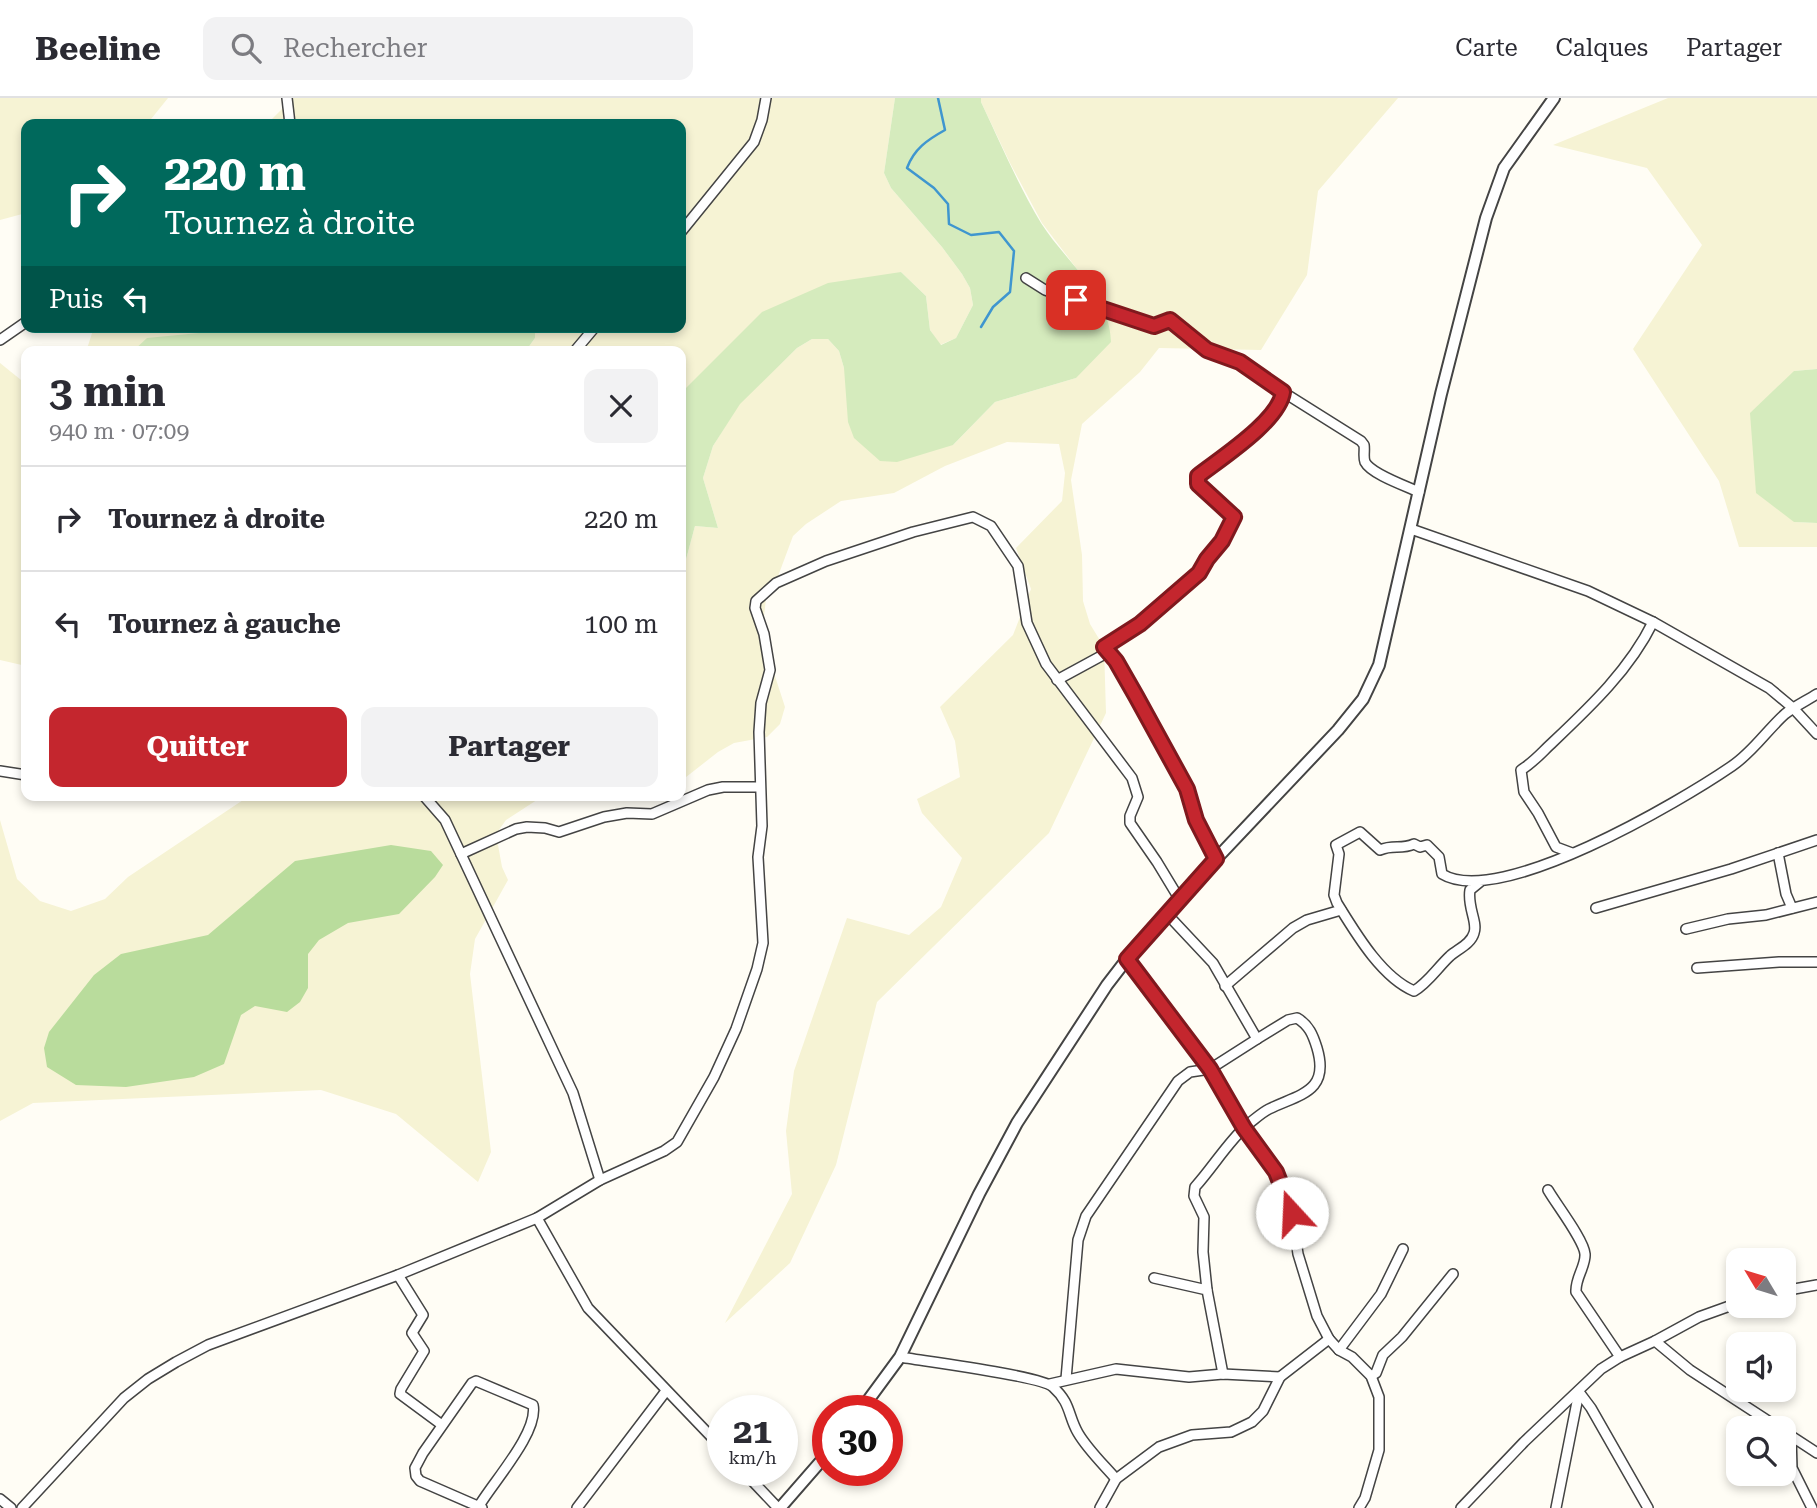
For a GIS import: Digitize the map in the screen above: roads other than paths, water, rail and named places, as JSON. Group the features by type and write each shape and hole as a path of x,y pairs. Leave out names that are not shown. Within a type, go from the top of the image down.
{"street":[{"path":"287,98 289,119"},
{"path":"686,226 754,142 762,120 765,98"},
{"path":"872,1395 900,1357 1017,1122 1127,959 1216,859 1310,761 1363,699 1379,665 1441,394 1486,218 1504,168 1554,98"},
{"path":"1026,278 1045,290 1154,326 1170,320 1207,350 1240,362 1361,442 1365,450 1363,460 1370,467 1419,492"},
{"path":"0,340 21,325"},
{"path":"1104,647 1140,624 1199,573 1222,541 1234,517 1198,484 1198,476 1248,437 1276,410 1282,401 1283,392"},
{"path":"22,1508 124,1398 148,1379 208,1345 397,1275 537,1218 600,1180 664,1151 677,1142 714,1077 736,1029 763,943 758,857 762,826 759,787 761,703 770,670 764,634 755,608 756,601 776,583 854,550 972,517 991,526 1018,566 1027,622 1046,664 1132,778 1138,797 1130,823 1180,900"},
{"path":"1411,529 1588,591 1653,622 1769,688 1794,708 1817,734"},
{"path":"1572,853 1556,847 1524,793 1521,770 1535,762 1602,694 1628,664 1653,622"},
{"path":"1057,680 1103,655 1104,647"},
{"path":"1104,647 1116,661 1187,789 1196,820 1216,859"},
{"path":"1480,881 1470,890 1468,901 1475,931 1471,941 1448,957 1414,991 1392,976 1369,952 1341,909 1334,895 1339,854 1336,845 1356,832 1364,835 1380,850 1388,847 1401,849 1414,844 1420,847 1427,845 1439,857 1442,874 1445,876 1480,881 1509,877 1617,835 1735,764 1794,708 1817,694"},
{"path":"0,771 21,774"},
{"path":"686,799 708,789 759,787"},
{"path":"429,801 445,820 573,1093 600,1180"},
{"path":"461,854 516,829 545,828 559,832 604,817 626,813 652,814 681,801"},
{"path":"1596,908 1817,840"},
{"path":"1778,853 1786,894 1792,908"},
{"path":"1686,929 1728,919 1766,915 1817,902"},
{"path":"1225,986 1293,928 1307,920 1341,909"},
{"path":"1167,914 1213,963 1257,1039"},
{"path":"1127,959 1210,1069 1244,1128 1276,1172 1287,1195 1298,1254 1317,1316 1329,1339 1371,1376 1379,1397 1379,1451 1359,1508"},
{"path":"1697,968 1817,962"},
{"path":"1066,1379 1078,1240 1086,1216 1178,1081 1190,1072 1210,1069 1289,1020 1297,1018 1305,1023 1313,1036 1321,1060 1317,1083 1305,1094 1266,1110 1244,1128 1195,1187 1194,1196 1204,1217 1203,1252 1207,1290 1223,1374"},
{"path":"1548,1190 1582,1243 1586,1255 1575,1282 1576,1292 1620,1357"},
{"path":"537,1218 588,1308 707,1433"},
{"path":"1339,1350 1381,1294 1403,1250"},
{"path":"1371,1376 1376,1373 1383,1355 1402,1337 1453,1274"},
{"path":"397,1275 421,1311 422,1320 412,1333 424,1351 400,1394 442,1425"},
{"path":"1154,1278 1207,1290"},
{"path":"1796,1289 1817,1285"},
{"path":"1461,1508 1524,1442 1601,1369 1699,1317 1726,1307"},
{"path":"1100,1508 1116,1479 1159,1447 1192,1435 1231,1432 1252,1422 1263,1411 1280,1377 1329,1339"},
{"path":"1656,1341 1690,1370 1761,1416"},
{"path":"900,1357 1029,1377 1050,1384 1069,1406 1076,1430 1116,1479"},
{"path":"1050,1384 1116,1369 1189,1377 1223,1374 1280,1377"},
{"path":"476,1381 534,1407 528,1433 480,1507 419,1481 415,1468 442,1425 476,1381"},
{"path":"577,1508 666,1391"},
{"path":"1556,1508 1579,1392"},
{"path":"1579,1392 1591,1408 1647,1508"},
{"path":"1796,1440 1817,1453"},
{"path":"758,1486 779,1508 812,1471"},
{"path":"1796,1476 1812,1508"},
{"path":"0,1499 11,1508"}],"waterway":[{"path":"938,98 945,130 922,146 913,155 907,168 934,188 948,204 949,224 971,235 999,232 1014,251 1010,292 993,307 981,327"}]}
